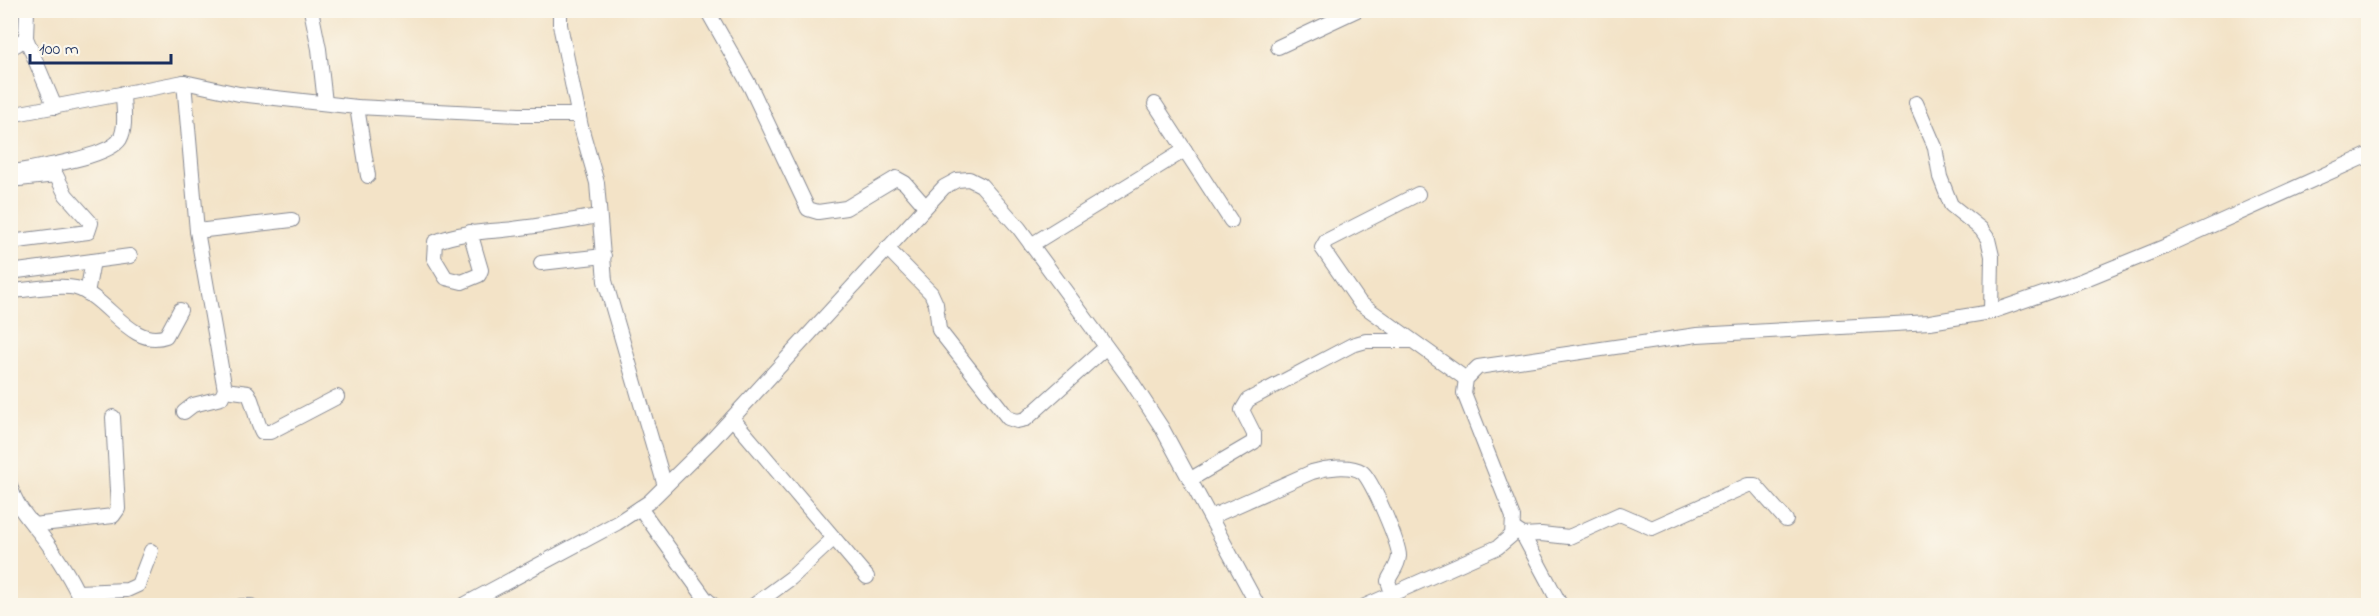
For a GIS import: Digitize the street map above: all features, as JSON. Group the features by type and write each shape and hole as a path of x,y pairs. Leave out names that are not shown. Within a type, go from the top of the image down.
{"street":[{"path":"27,10 26,38 55,107"},
{"path":"311,10 319,49 325,103"},
{"path":"560,10 560,25 579,115 597,183 605,281 665,486"},
{"path":"707,10 751,88 808,209 818,212 846,208 896,178 905,183 925,206"},
{"path":"1278,47 1357,10"},
{"path":"10,44 16,45 26,38"},
{"path":"184,82 197,231 225,390 220,398 193,405 184,412"},
{"path":"10,115 184,82 239,94 357,106 519,115 579,115"},
{"path":"13,176 108,149 119,141 124,129 123,93"},
{"path":"1916,103 1935,147 1940,177 1951,205 1981,229 1988,239 1992,256 1991,312"},
{"path":"1155,104 1231,221"},
{"path":"357,106 368,176"},
{"path":"1031,245 1185,150"},
{"path":"1561,606 1518,532 1466,400 1466,379 1471,372 1486,364 1696,334 1909,323 1957,319 1991,312 2083,280 2163,247 2368,155"},
{"path":"10,243 88,232 91,223 66,195 56,175 13,176"},
{"path":"462,606 640,508 732,418 944,187 957,180 969,179 981,185 1031,245 1162,428 1258,606"},
{"path":"1418,194 1326,241 1322,248 1360,303 1466,379"},
{"path":"470,231 503,230 599,216"},
{"path":"197,231 292,220"},
{"path":"888,248 931,293 936,304 939,330 1008,418 1017,421 1026,419 1106,347"},
{"path":"10,272 130,256"},
{"path":"541,263 604,256"},
{"path":"87,293 93,261"},
{"path":"10,291 74,288 96,297 130,328 155,341 166,336 180,310"},
{"path":"1191,479 1254,442 1254,434 1243,413 1246,402 1352,345 1374,341 1412,341"},
{"path":"225,390 248,393 254,404 257,422 262,432 270,432 337,397"},
{"path":"33,525 106,519 118,509 113,417"},
{"path":"732,418 867,577"},
{"path":"1211,518 1312,472 1326,469 1356,469 1368,478 1397,546 1398,561 1388,582 1392,593"},
{"path":"10,485 18,505 80,599 127,590 138,585 151,551"},
{"path":"1365,606 1503,544 1518,532 1569,537 1620,514 1652,528 1748,485 1755,485 1786,520"},
{"path":"640,508 705,598 714,606"},
{"path":"753,606 791,578 833,539"},
{"path":"241,606 251,606"}]}
